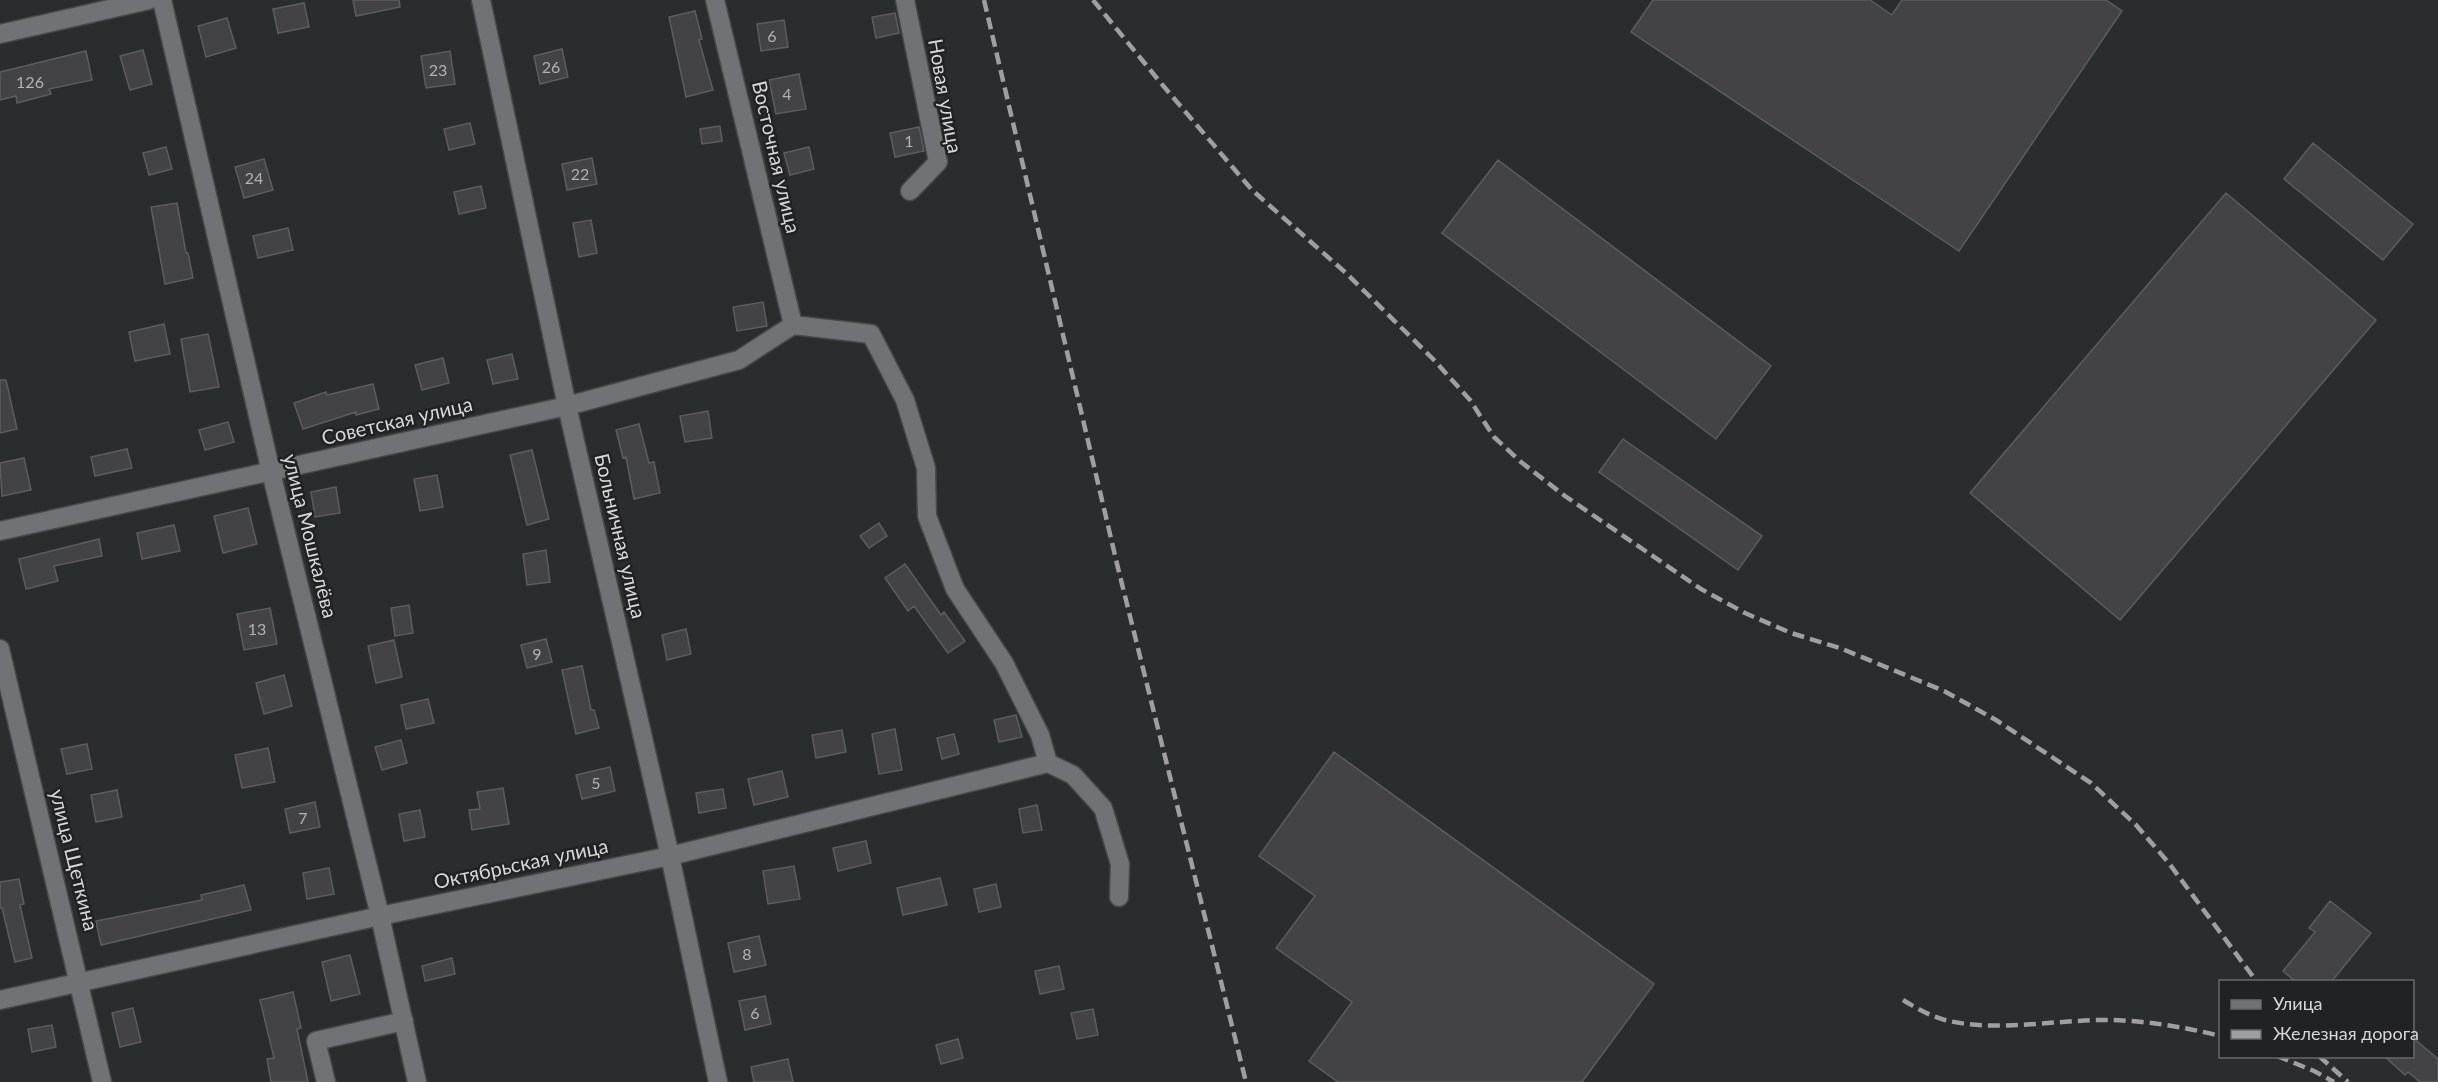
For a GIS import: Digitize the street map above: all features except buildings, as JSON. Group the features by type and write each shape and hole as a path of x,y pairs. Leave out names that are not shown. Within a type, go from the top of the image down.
{"street":[{"path":"0,34 149,0"},
{"name":"улица Мошкалёва","path":"162,0 271,472 380,916 417,1082"},
{"name":"Больничная улица","path":"481,0 567,406 670,856 718,1082"},
{"name":"Восточная улица","path":"715,0 793,325"},
{"name":"Новая улица","path":"905,0 938,162 910,191"},
{"path":"793,325 871,334 905,400 926,468 927,516 955,589 1004,663 1040,735 1048,763 1073,775 1103,808 1120,864 1119,897"},
{"name":"Советская улица","path":"0,531 567,406 739,360 793,325"},
{"name":"улица Щеткина","path":"0,649 81,982 102,1082"},
{"name":"Октябрьская улица","path":"0,1000 380,916 670,856 1048,763"},
{"path":"326,1082 316,1041 404,1022"}],"railway":[{"path":"984,0 1118,568 1246,1082"},
{"path":"1093,0 1252,190 1346,273 1434,360 1470,400 1494,437 1521,462 1565,496 1701,589 1745,613 1791,633 1840,648 1944,691 1996,720 2091,783 2136,825 2168,862 2256,980"},
{"path":"1903,1000 1934,1016 1965,1024 2006,1025 2111,1020 2166,1025 2219,1036"},
{"path":"2282,1058 2334,1082"},
{"path":"2321,1058 2348,1082"}]}
